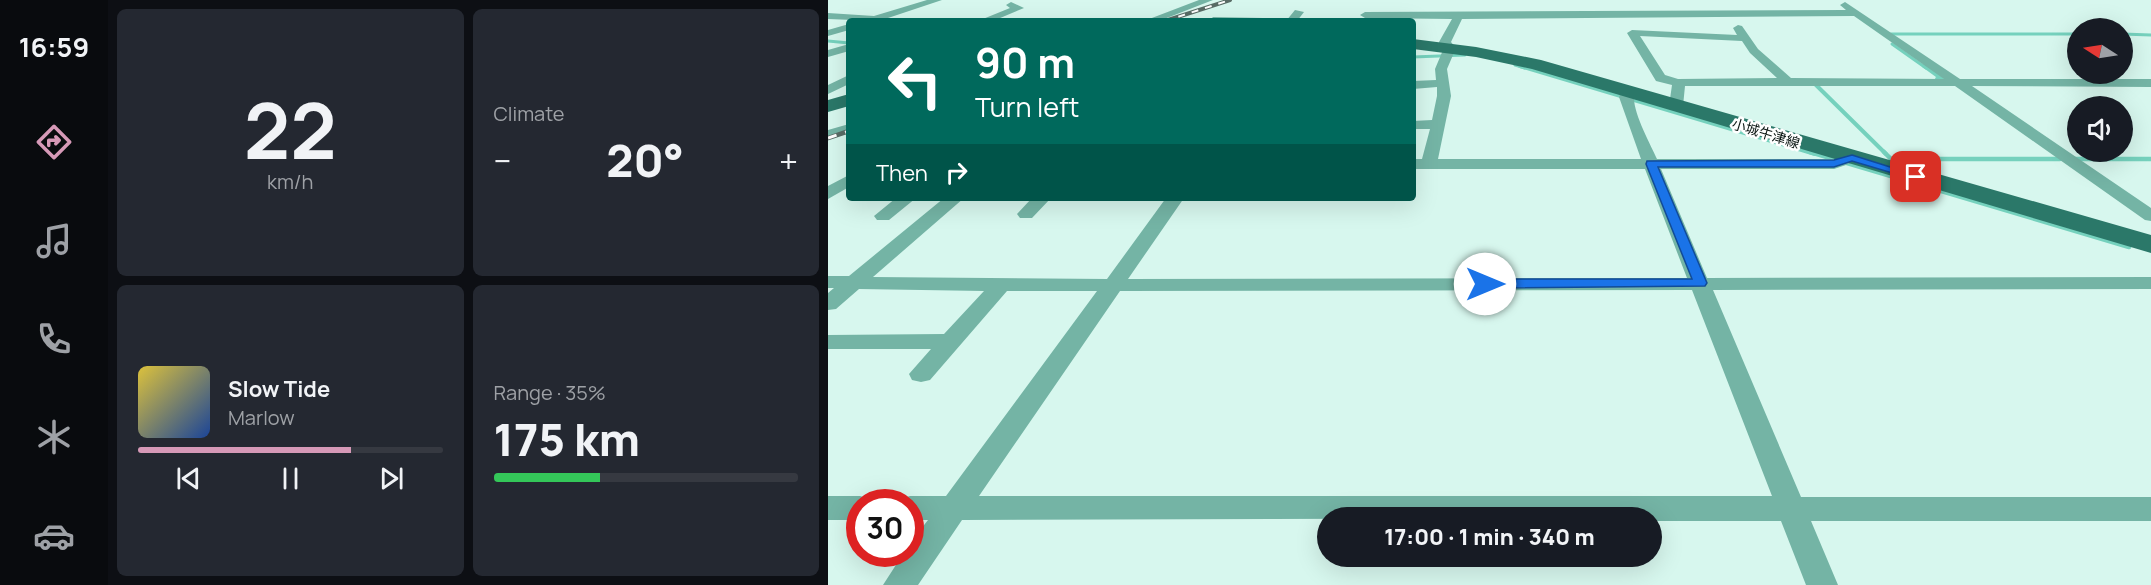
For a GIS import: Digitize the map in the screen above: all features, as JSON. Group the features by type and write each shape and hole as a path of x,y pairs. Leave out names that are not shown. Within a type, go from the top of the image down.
{"main road":[{"name":"小城牛津線","path":"1416,45 1535,64 1627,96 1676,106 1846,160 2151,244"},
{"path":"828,106 846,101"}],"street":[{"path":"878,18 937,0"},
{"path":"1157,18 1208,0"},
{"path":"1837,0 2151,216"},
{"path":"1707,3 1746,38 1754,51 1788,82"},
{"path":"991,18 1019,8 1011,5"},
{"path":"1366,14 1413,12 1459,16 1546,11 1645,14 1856,13"},
{"path":"1294,18 1299,12"},
{"path":"1645,14 1659,33"},
{"path":"828,16 850,18"},
{"path":"1459,16 1445,42 1446,51 1441,69 1444,96 1438,124 1421,164 1651,164 1846,160"},
{"path":"828,33 846,28"},
{"path":"1746,38 1632,33 1660,78 1678,83 2151,83"},
{"path":"828,42 846,45"},
{"path":"828,54 846,46"},
{"path":"828,90 846,81"},
{"path":"1416,85 1442,83"},
{"path":"1676,106 1679,93 1678,83"},
{"path":"1627,96 1651,164 1822,585"},
{"path":"1416,124 1438,124"},
{"path":"828,135 846,129"},
{"path":"828,144 846,138"},
{"path":"828,194 846,182"},
{"path":"883,216 903,201"},
{"path":"828,304 951,201"},
{"path":"1026,214 1039,201"},
{"path":"899,585 1173,201"},
{"path":"828,282 1001,285 2151,283"},
{"path":"921,374 1001,285"},
{"path":"828,342 950,341"},
{"path":"828,508 846,508"},
{"path":"924,508 2151,509"}],"waterway":[{"path":"1891,34 2067,34"},
{"path":"2133,34 2151,35"},
{"path":"828,41 846,43"},
{"path":"1892,44 1926,68"},
{"path":"1416,57 1465,55"},
{"path":"1515,65 1525,68"},
{"path":"1520,66 1815,154"},
{"path":"1924,66 1942,79 1937,79"},
{"path":"1816,85 1886,154"},
{"path":"1810,152 2129,247"},
{"path":"1886,154 1891,159 2060,159"},
{"path":"2133,159 2151,159"}],"railway":[{"path":"1174,18 1230,0"},
{"path":"828,138 846,132"}],"route":[{"path":"1485,284 1700,283 1651,164 1834,164 1852,158 1916,177"}]}
